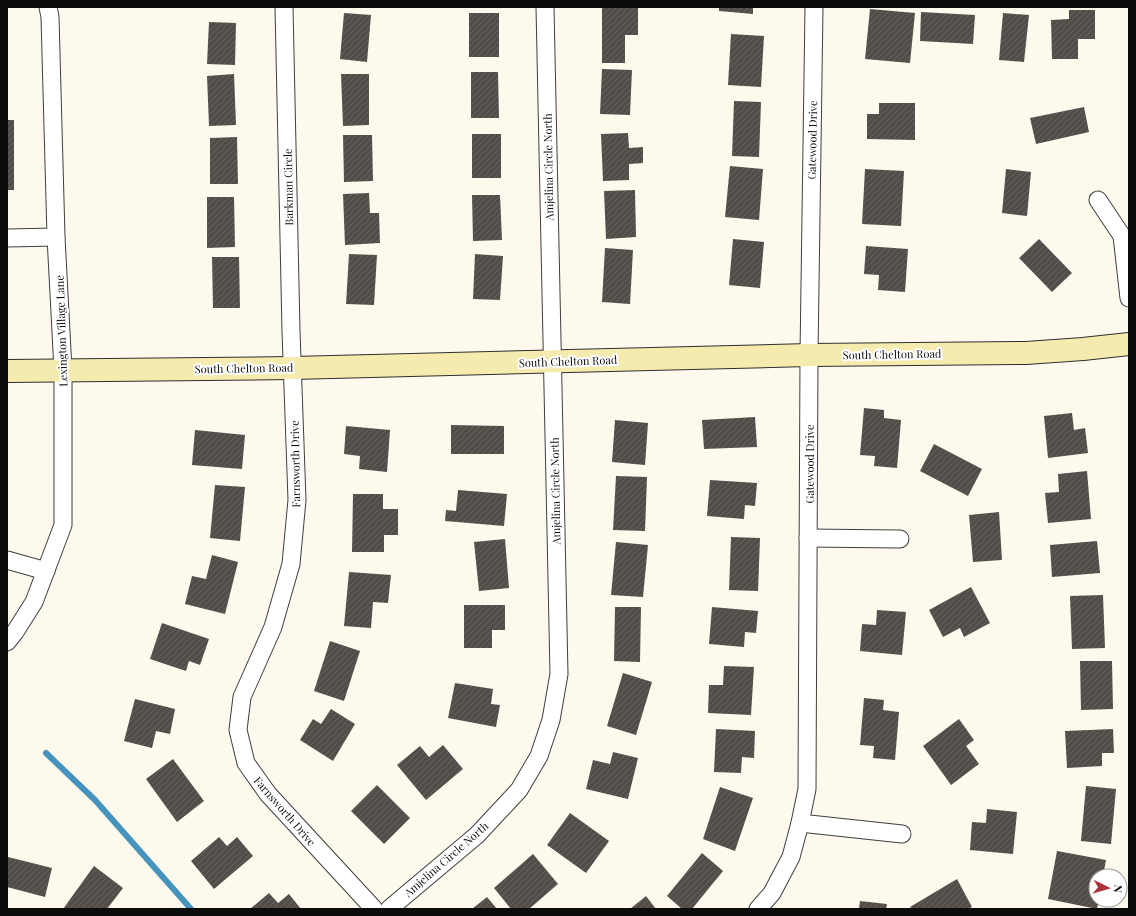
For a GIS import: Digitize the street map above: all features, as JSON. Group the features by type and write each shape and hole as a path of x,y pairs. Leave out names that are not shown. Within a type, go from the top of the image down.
{"main road":[{"name":"South Chelton Road","path":"7,371 292,368 809,355 1026,353 1083,350 1129,344"}],"street":[{"name":"Lexington Village Lane","path":"7,642 34,602 63,525 63,370 56,237 50,25 48,7"},
{"name":"Barkman Circle","path":"284,7 292,368"},
{"name":"Amjelina Circle North","path":"389,909 477,835 519,790 538,756 551,720 559,674 545,7"},
{"name":"Gatewood Drive","path":"758,909 772,893 792,857 807,789 809,355 814,7"},
{"path":"1098,200 1122,236 1129,298"},
{"path":"7,238 56,237"},
{"name":"Farnsworth Drive","path":"292,368 297,500 291,564 273,627 242,697 238,730 246,763 268,794 374,909"},
{"path":"808,538 900,539"},
{"path":"7,560 46,571"},
{"path":"800,823 902,834"}],"building":[{"path":"602,7 638,7 638,35 625,35 625,63 602,63"},
{"path":"719,7 753,7 753,14 719,11"},
{"path":"870,9 915,13 910,63 865,59"},
{"path":"1069,10 1095,10 1095,39 1078,39 1078,59 1052,59 1051,20 1069,19"},
{"path":"921,12 975,15 973,44 920,41"},
{"path":"344,13 371,15 367,62 340,59"},
{"path":"469,13 499,13 499,57 469,57"},
{"path":"1003,13 1029,15 1024,62 999,60"},
{"path":"209,22 236,23 235,65 207,64"},
{"path":"731,34 764,36 761,87 728,85"},
{"path":"602,69 632,70 630,115 600,114"},
{"path":"471,72 498,72 499,118 471,118"},
{"path":"234,74 236,125 209,126 207,76"},
{"path":"341,74 369,74 369,125 343,126"},
{"path":"734,101 761,102 759,157 732,156"},
{"path":"879,103 915,103 915,140 867,139 867,114 879,114"},
{"path":"1084,107 1089,132 1036,144 1030,118"},
{"path":"7,120 14,120 14,190 7,190"},
{"path":"628,133 629,148 643,147 643,163 629,164 629,180 603,181 601,134"},
{"path":"472,134 501,134 501,178 472,178"},
{"path":"343,135 372,135 373,181 344,182"},
{"path":"237,137 238,184 210,184 210,138"},
{"path":"730,166 763,169 759,220 725,217"},
{"path":"865,169 904,171 901,226 862,224"},
{"path":"1006,169 1031,172 1027,216 1002,213"},
{"path":"635,190 636,237 606,239 604,191"},
{"path":"369,193 370,213 379,213 380,243 345,245 343,194"},
{"path":"472,195 500,195 502,240 473,241"},
{"path":"207,197 234,197 235,247 207,248"},
{"path":"733,239 764,242 760,288 729,285"},
{"path":"1039,239 1072,273 1052,292 1019,258"},
{"path":"866,246 908,249 905,292 878,290 879,275 864,274"},
{"path":"605,248 633,250 630,304 602,302"},
{"path":"349,254 377,255 374,305 346,304"},
{"path":"475,254 503,256 500,300 473,299"},
{"path":"212,257 239,257 240,308 213,308"},
{"path":"864,408 884,410 884,418 901,420 897,468 874,466 875,456 860,455"},
{"path":"1072,413 1074,430 1085,428 1088,453 1048,458 1044,416"},
{"path":"755,417 757,447 704,449 702,420"},
{"path":"615,420 648,423 645,465 612,462"},
{"path":"451,425 504,426 504,454 451,454"},
{"path":"346,426 390,430 387,472 359,469 360,456 344,454"},
{"path":"195,430 245,435 242,469 192,465"},
{"path":"934,444 982,469 968,496 920,471"},
{"path":"1087,471 1091,519 1048,523 1045,493 1059,492 1058,474"},
{"path":"616,476 647,477 645,531 613,530"},
{"path":"710,480 757,483 755,506 745,505 744,519 707,516"},
{"path":"215,485 245,487 240,541 210,538"},
{"path":"458,490 507,494 504,526 445,521 446,510 456,511"},
{"path":"353,494 383,494 383,509 398,509 398,535 384,535 384,552 352,552"},
{"path":"999,512 1002,560 973,562 969,515"},
{"path":"731,537 760,538 758,591 729,590"},
{"path":"505,539 509,588 479,591 474,542"},
{"path":"1097,541 1100,573 1052,577 1050,545"},
{"path":"616,542 648,545 643,597 611,595"},
{"path":"212,555 238,562 225,614 185,604 192,576 206,579"},
{"path":"349,572 391,575 388,603 373,602 371,628 344,626"},
{"path":"971,587 990,623 964,637 960,628 943,637 929,610"},
{"path":"1103,595 1105,648 1072,649 1070,596"},
{"path":"464,605 505,605 505,630 492,630 492,648 464,648"},
{"path":"615,607 641,607 640,662 614,661"},
{"path":"712,607 758,611 756,633 745,632 744,647 709,644"},
{"path":"877,610 906,612 902,655 860,651 862,624 876,625"},
{"path":"162,623 209,639 200,665 189,661 186,671 150,659"},
{"path":"330,641 360,651 344,701 314,691"},
{"path":"1080,661 1112,661 1113,709 1081,710"},
{"path":"724,666 754,667 751,715 708,713 709,685 723,685"},
{"path":"623,673 652,682 636,735 607,726"},
{"path":"455,683 493,689 491,704 500,705 496,727 448,718"},
{"path":"864,698 884,700 883,710 899,712 895,760 873,758 874,746 860,745"},
{"path":"135,699 175,709 170,734 156,731 152,748 124,741"},
{"path":"331,709 355,724 333,761 300,740 313,719 321,724"},
{"path":"959,719 974,740 966,746 979,764 951,785 923,746"},
{"path":"716,729 755,731 754,758 742,757 741,773 714,772"},
{"path":"1113,729 1114,753 1102,753 1102,766 1067,768 1065,731"},
{"path":"443,745 463,769 426,800 397,765 420,746 429,757"},
{"path":"613,752 638,758 628,799 586,789 593,760 610,764"},
{"path":"173,759 204,801 177,822 146,779"},
{"path":"377,785 410,818 384,844 351,811"},
{"path":"1086,786 1116,789 1111,844 1081,841"},
{"path":"720,787 753,798 735,851 703,839"},
{"path":"987,809 1017,812 1013,854 970,850 972,822 986,823"},
{"path":"570,813 609,841 586,873 547,845"},
{"path":"219,837 227,846 237,837 253,856 214,889 191,861"},
{"path":"1057,851 1106,860 1104,868 1088,868 1088,907 1048,899"},
{"path":"702,853 723,871 692,909 682,909 667,896"},
{"path":"533,854 558,884 529,909 511,909 494,888"},
{"path":"8,857 52,868 45,897 7,887"},
{"path":"94,866 123,888 107,909 63,909"},
{"path":"957,879 972,907 968,909 912,909 910,907"},
{"path":"269,893 278,903 289,894 301,909 250,909"},
{"path":"646,896 656,909 630,909"},
{"path":"487,897 497,909 472,909"},
{"path":"860,901 887,904 886,909 859,909"}],"waterway":[{"path":"46,753 95,800 191,909"}]}
